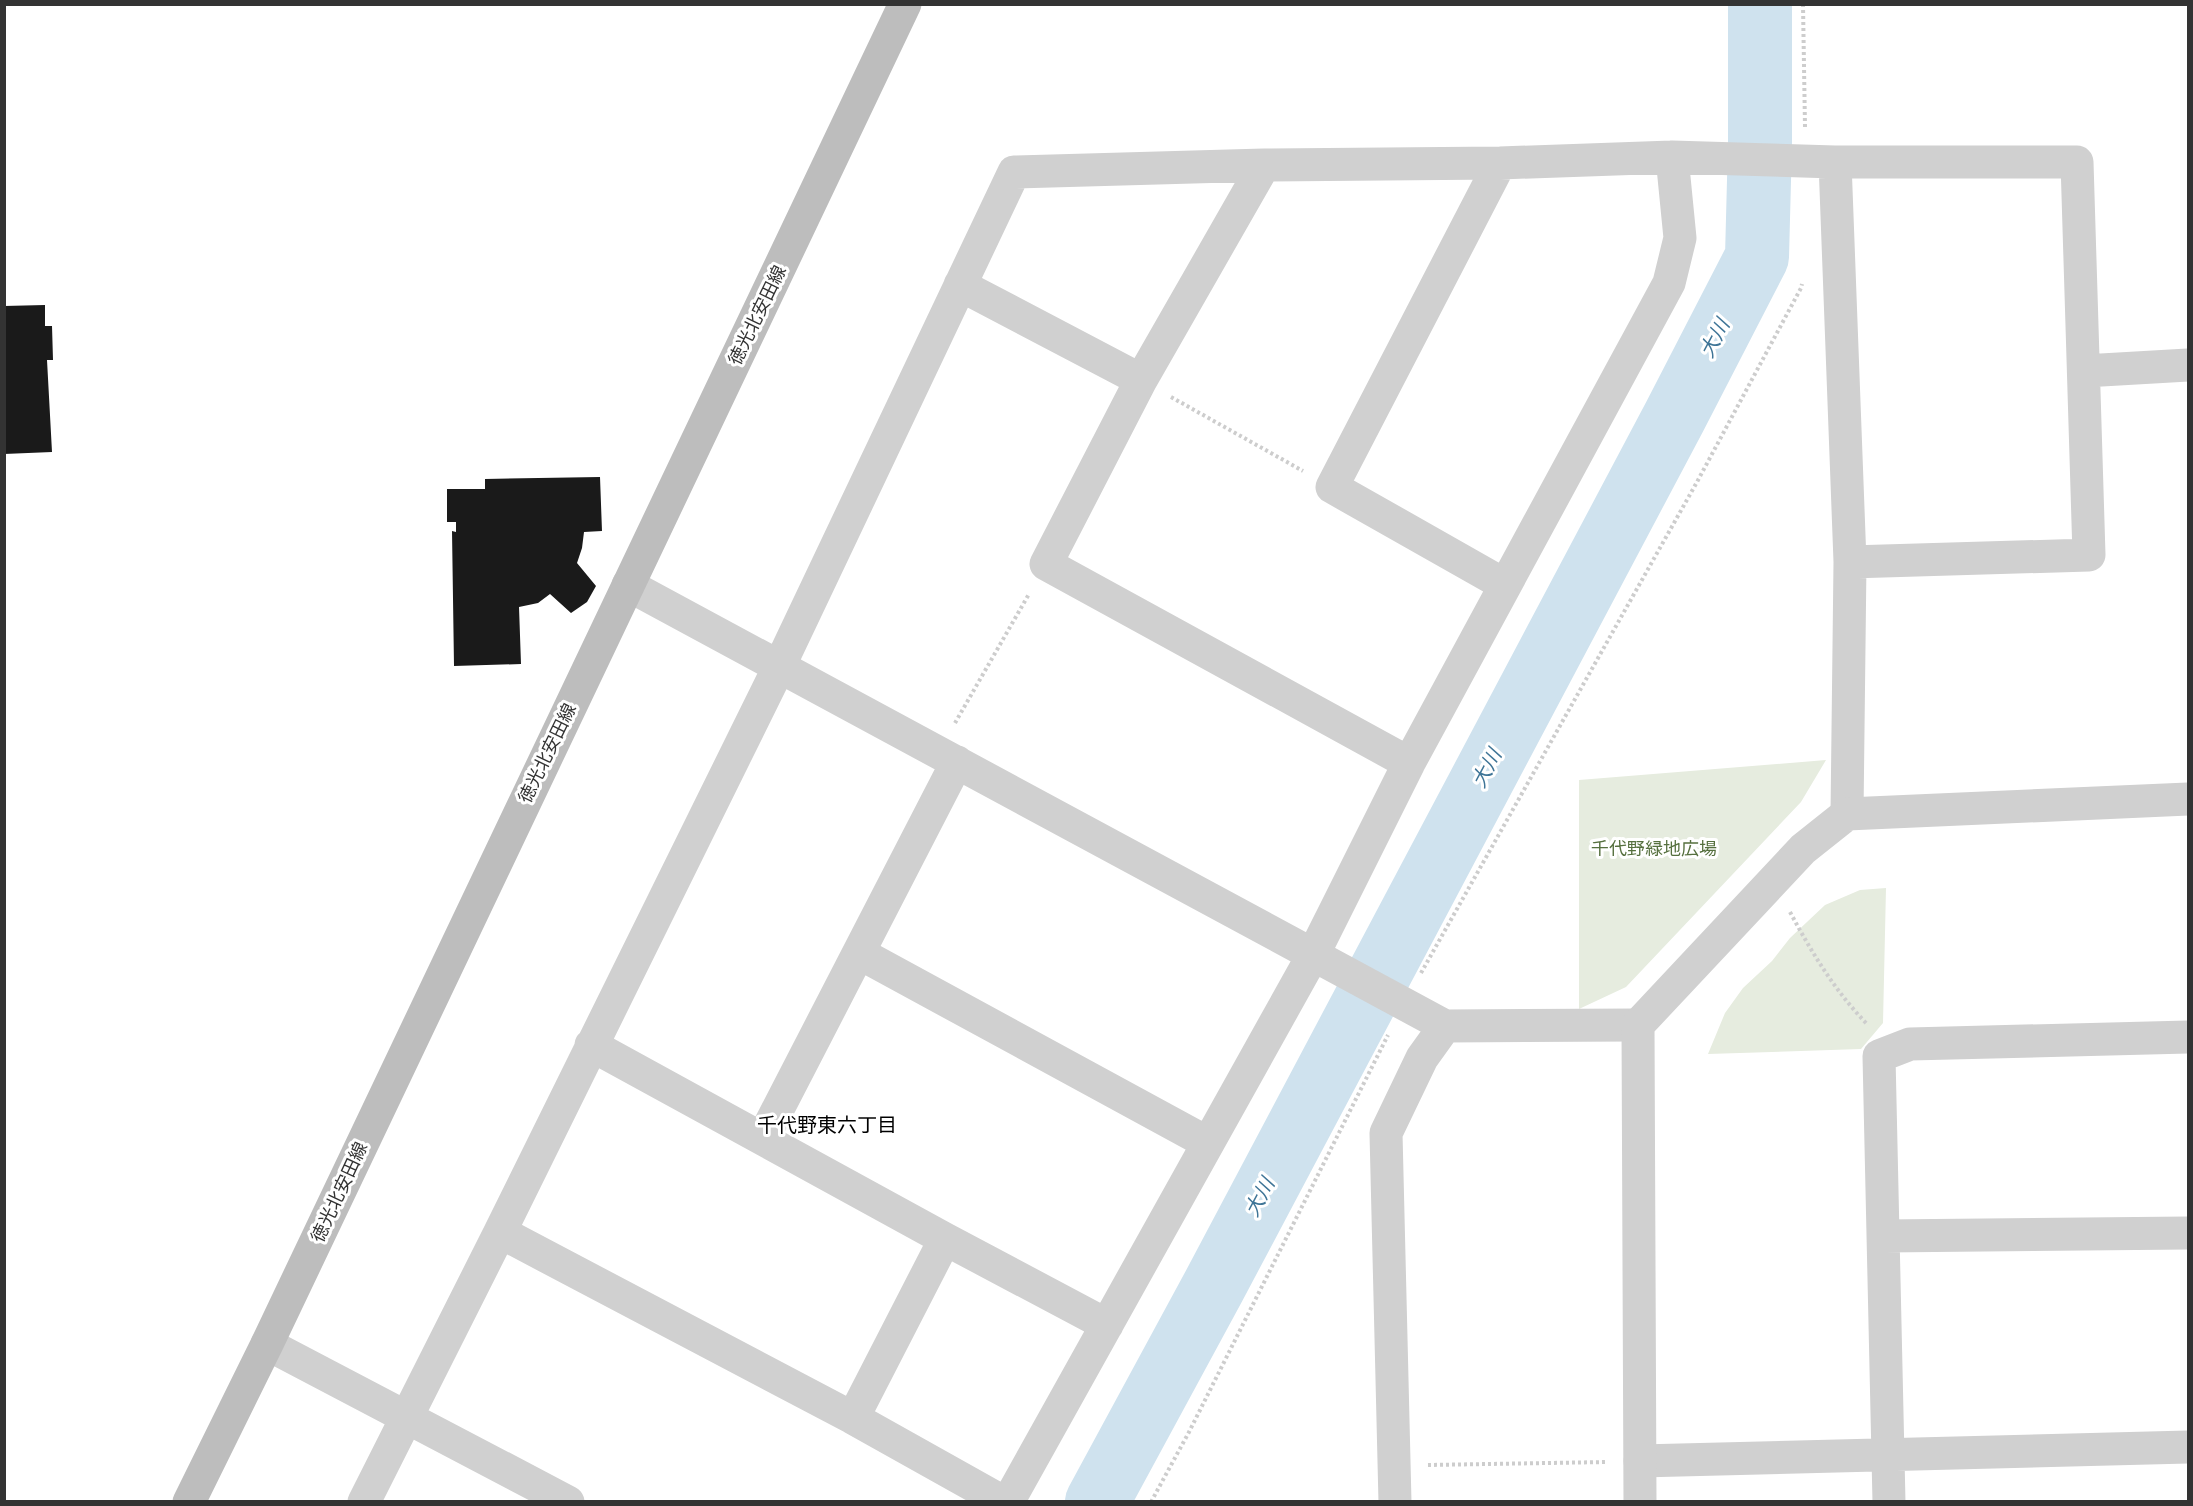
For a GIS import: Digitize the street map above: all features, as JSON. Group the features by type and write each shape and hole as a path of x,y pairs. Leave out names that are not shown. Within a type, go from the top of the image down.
{"main road":[{"name":"徳光北安田線","path":"189,1502 267,1344 905,4"}],"street":[{"path":"1008,1502 1313,955 1409,763 1669,283 1680,238 1672,157"},
{"path":"364,1502 779,667 1014,172 1264,165 1500,163 1672,157 1808,161 2077,162 2089,555 1850,562"},
{"path":"1808,161 1850,562 1847,814"},
{"path":"1500,163 1332,487 1506,585"},
{"path":"1264,165 1142,380 1046,564 1409,763"},
{"path":"960,285 1142,380"},
{"path":"2084,371 2188,365"},
{"path":"628,585 1445,1026 1638,1024"},
{"path":"763,1138 860,953 947,757"},
{"path":"1640,1502 1638,1024 1803,849 1847,814 2188,799"},
{"path":"860,953 1208,1143"},
{"path":"1395,1502 1386,1132 1422,1058 1445,1026"},
{"path":"1889,1502 1879,1056 1910,1044 2188,1037"},
{"path":"591,1044 945,1239 1107,1325"},
{"path":"500,1232 853,1418 1003,1502"},
{"path":"1884,1236 2188,1233"},
{"path":"853,1418 945,1239"},
{"path":"267,1344 568,1502"},
{"path":"1640,1461 2188,1447"}],"path":[{"path":"1803,4 1808,161"},
{"path":"1151,1502 1189,1432 1404,1004 1697,482 1801,288 1802,277"},
{"path":"1142,380 1332,487"},
{"path":"947,757 1046,564"},
{"path":"1773,881 1814,956 1845,1001 1892,1051"},
{"path":"1395,1466 1640,1461"}],"green space":[{"name":"千代野緑地広場","path":"1826,760 1801,802 1626,987 1579,1009 1579,780"},
{"path":"1886,888 1883,1023 1861,1049 1708,1054 1725,1013 1743,988 1825,905 1860,890"}],"building":[{"path":"45,305 45,326 52,326 53,360 47,360 52,452 4,454 4,306"},
{"path":"600,477 602,531 584,532 577,563 596,586 587,602 571,613 550,594 538,603 519,607 521,664 454,666 452,531 456,532 456,522 447,522 447,489 485,489 485,479"}],"waterway":[{"name":"大川","path":"1097,1502 1214,1286 1757,257 1760,4"}],"district":[{"name":"千代野東六丁目","path":"827,1124"}]}
